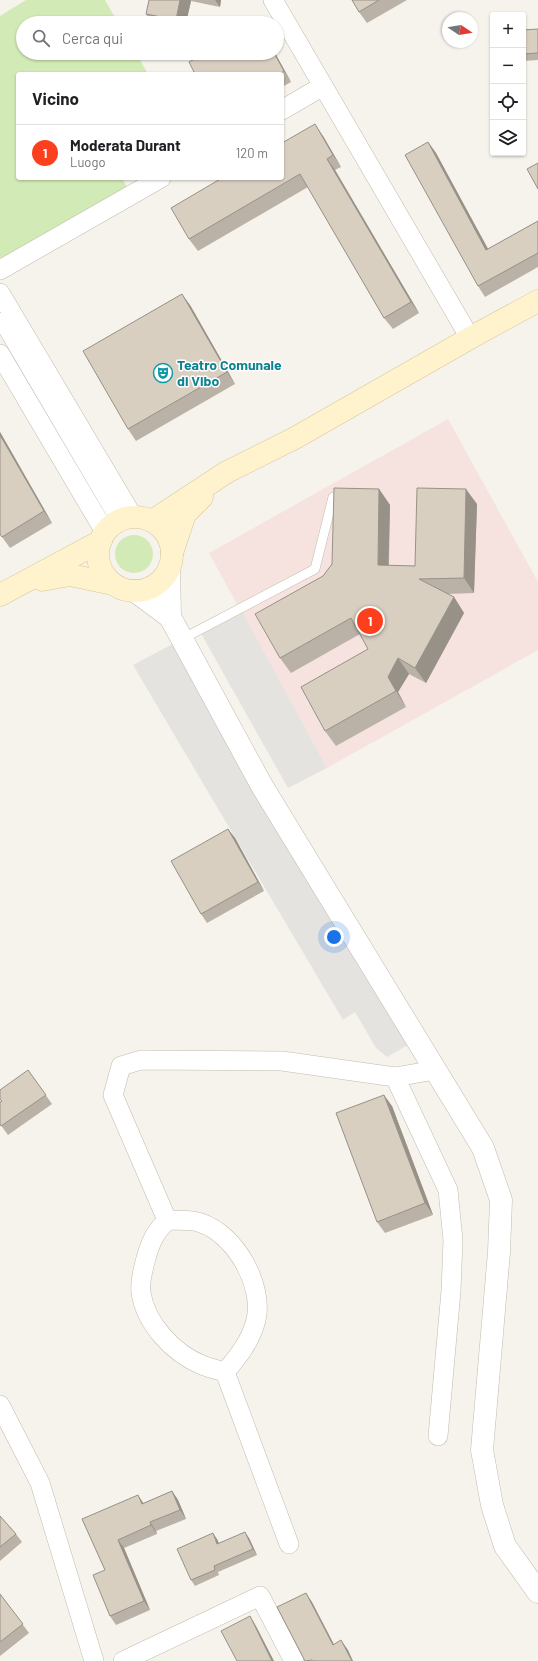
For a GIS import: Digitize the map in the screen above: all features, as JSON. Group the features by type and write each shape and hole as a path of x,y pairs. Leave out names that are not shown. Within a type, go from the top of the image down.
{"main road":[{"path":"0,595 23,584 122,527 295,438 538,301"},
{"path":"23,584 70,574 113,584 124,589 135,591 146,590 156,585 164,578 185,514 227,472"},
{"path":"113,584 105,576 100,565 98,553 122,527 158,525 168,538 171,560"}],"street":[{"path":"273,0 282,16"},
{"path":"284,19 470,338"},
{"path":"284,109 323,86"},
{"path":"0,270 158,180"},
{"path":"0,294 122,527"},
{"path":"0,320 122,527"},
{"path":"0,354 122,527"},
{"path":"170,617 171,560"},
{"path":"135,591 170,617 262,786 482,1148 501,1200 499,1252 482,1450 492,1506 505,1546 538,1592"},
{"path":"167,1220 113,1095 122,1066 141,1060 282,1061 395,1077 434,1070"},
{"path":"395,1077 448,1190 453,1240 451,1291 438,1436"},
{"path":"167,1220 200,1222 230,1241 241,1257 256,1289 256,1319 243,1351 225,1372"},
{"path":"167,1220 154,1236 145,1263 141,1292 150,1319 165,1340 188,1357 202,1365 225,1372"},
{"path":"225,1372 289,1544"},
{"path":"0,1405 40,1483 94,1661"},
{"path":"123,1661 260,1596 294,1661"}],"lane":[{"path":"182,639 315,569 333,497"}],"shaded area":[{"path":"448,419 538,582 538,650 327,768 209,553"},
{"path":"240,608 327,768 288,788 199,630"},
{"path":"182,639 417,1040 387,1057 376,1048 355,1012 343,1020 133,665"}],"green space":[{"path":"26,0 105,0 114,16 16,16 16,60 140,60 147,72 16,72 16,180 123,180 131,195 0,270 0,16"},
{"path":"130,535 138,535 148,540 152,547 152,561 148,568 138,573 130,573 120,568 118,565 115,558 115,550 120,540 123,538"}],"building":[{"path":"149,0 180,0 177,16 156,16 146,14"},
{"path":"352,0 379,0 359,12"},
{"path":"538,29 538,53 526,54 526,30"},
{"path":"193,60 278,60 284,71 194,72 189,62"},
{"path":"315,124 333,155 327,159 411,302 384,318 300,174 189,239 171,208 219,180 284,180 284,142"},
{"path":"428,142 486,250 538,221 538,253 478,286 405,155"},
{"path":"538,163 538,189 527,169"},
{"name":"Teatro Comunale di Vibo","path":"182,294 227,372 128,429 83,351"},
{"path":"0,435 44,511 2,537 0,534"},
{"path":"334,488 379,489 378,565 415,566 417,488 466,489 464,578 419,579 454,597 415,668 398,658 388,677 396,691 325,731 301,687 368,649 351,618 280,658 255,614 323,576 332,564"},
{"path":"228,829 258,882 201,914 171,861"},
{"path":"28,1070 46,1095 1,1126 0,1102 2,1101 0,1099 0,1090"},
{"path":"384,1095 425,1203 377,1222 336,1113"},
{"path":"172,1491 180,1510 150,1522 151,1525 118,1540 144,1601 110,1616 93,1575 105,1570 82,1519 138,1495 142,1504"},
{"path":"0,1516 16,1534 0,1547"},
{"path":"245,1532 253,1549 214,1566 215,1570 191,1580 177,1549 213,1533 217,1544"},
{"path":"306,1593 333,1645 341,1640 352,1661 305,1661 277,1607"},
{"path":"0,1594 23,1624 0,1642"},
{"path":"250,1616 272,1661 237,1661 221,1631"}],"place":[{"name":"Teatro Comunale di Vibo","path":"163,373"},
{"name":"Moderata Durant","path":"370,621"}]}
